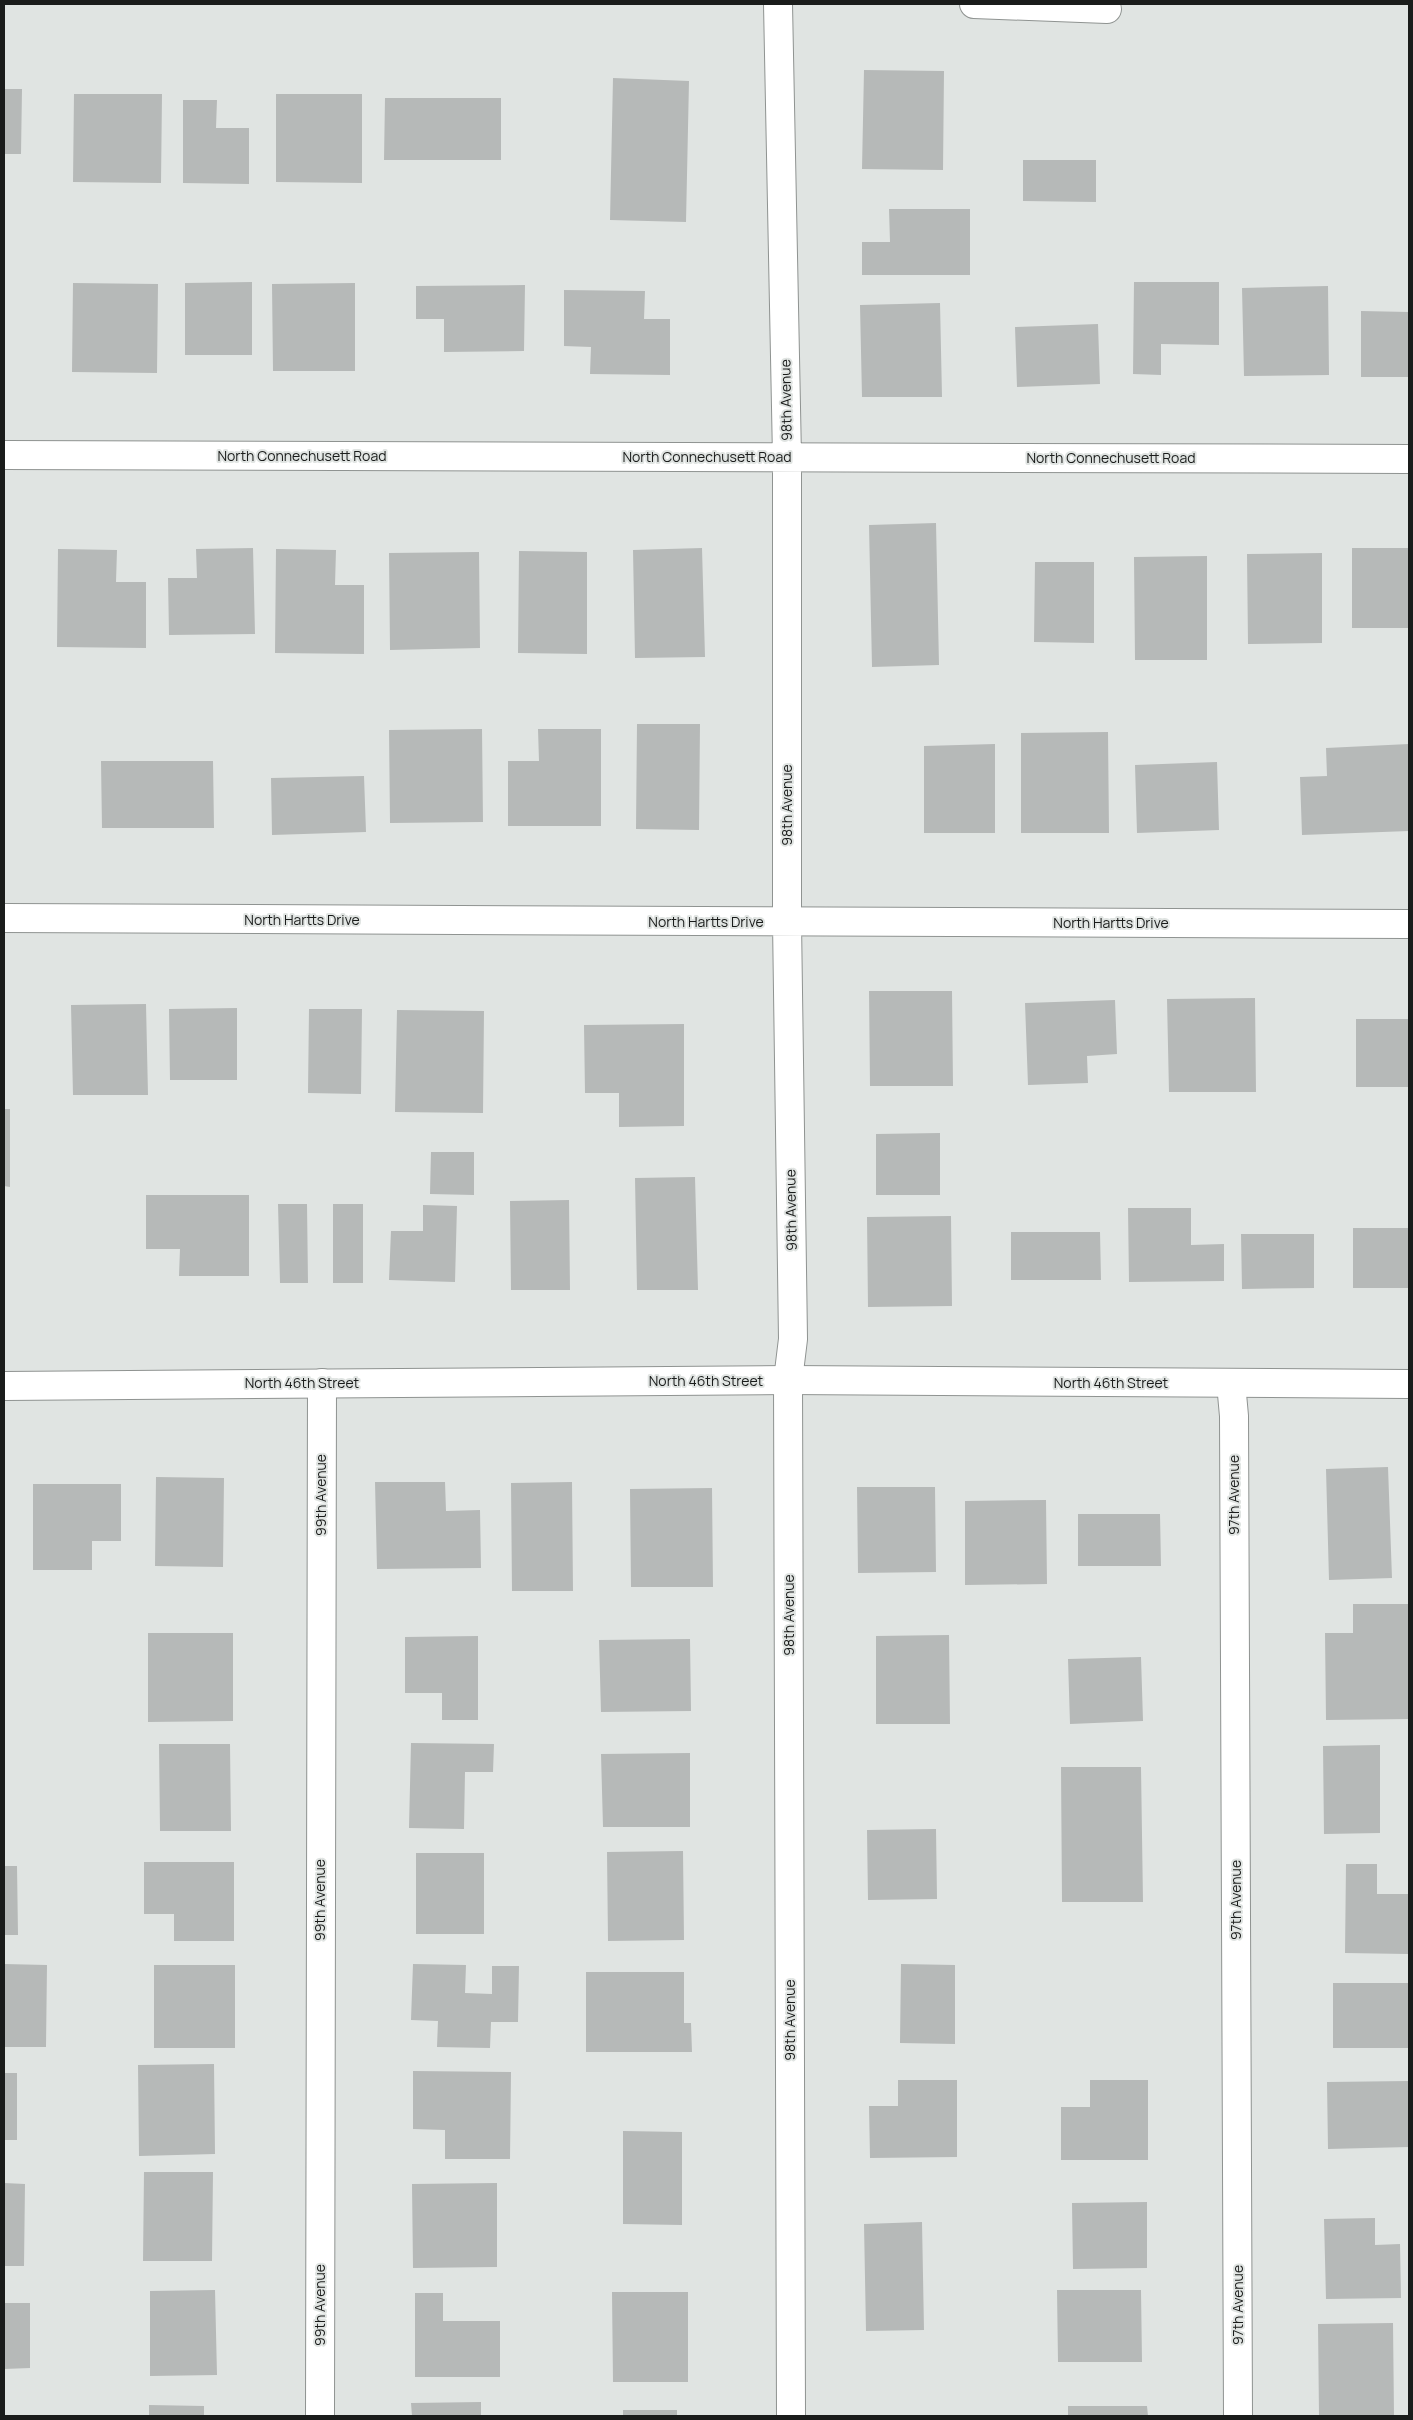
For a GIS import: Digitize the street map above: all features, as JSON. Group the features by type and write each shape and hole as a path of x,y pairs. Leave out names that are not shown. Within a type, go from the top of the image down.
{"street":[{"name":"98th Avenue","path":"778,4 787,457 787,922 793,1339 788,1380 791,2416"},
{"path":"974,4 1107,9"},
{"name":"North Connechusett Road","path":"4,455 1409,459"},
{"name":"North Hartts Drive","path":"4,918 1409,924"},
{"name":"North 46th Street","path":"4,1386 788,1380 1409,1384"},
{"name":"99th Avenue","path":"320,2416 322,1383"},
{"name":"97th Avenue","path":"1231,1383 1234,1416 1238,2416"}],"building":[{"path":"864,70 944,71 943,170 862,169"},
{"path":"613,78 689,81 686,222 610,220"},
{"path":"4,89 22,89 21,154 4,154"},
{"path":"74,94 162,94 161,183 73,182"},
{"path":"276,94 362,94 362,183 276,182"},
{"path":"385,98 501,98 501,160 384,160"},
{"path":"183,100 217,100 216,128 249,128 249,184 183,183"},
{"path":"1023,160 1096,160 1096,202 1023,201"},
{"path":"889,209 970,209 970,275 862,275 862,242 890,242"},
{"path":"252,282 252,355 185,355 185,283"},
{"path":"1134,282 1219,282 1219,345 1161,344 1161,375 1133,374"},
{"path":"73,283 158,284 157,373 72,372"},
{"path":"355,283 355,371 273,371 272,284"},
{"path":"525,285 524,351 444,352 444,319 416,319 416,286"},
{"path":"1328,286 1329,375 1244,376 1242,288"},
{"path":"564,290 645,291 644,319 670,319 670,375 590,374 591,347 564,346"},
{"path":"940,303 942,397 862,397 860,305"},
{"path":"1361,311 1409,312 1409,377 1361,377"},
{"path":"1098,324 1100,384 1017,387 1015,327"},
{"path":"936,523 939,665 872,667 869,525"},
{"path":"253,548 255,634 169,635 168,578 197,578 196,549"},
{"path":"702,548 705,657 635,658 633,550"},
{"path":"1352,548 1409,548 1409,628 1352,628"},
{"path":"58,549 117,550 116,582 146,582 146,648 57,647"},
{"path":"276,549 336,550 335,585 364,585 364,654 275,653"},
{"path":"519,551 587,552 587,654 518,653"},
{"path":"479,552 480,648 390,650 389,553"},
{"path":"1322,553 1322,643 1248,644 1247,554"},
{"path":"1207,556 1207,660 1135,660 1134,557"},
{"path":"1035,562 1094,562 1094,643 1034,642"},
{"path":"637,724 700,724 699,830 636,829"},
{"path":"482,729 483,822 390,823 389,730"},
{"path":"538,729 601,729 601,826 508,826 508,761 539,761"},
{"path":"1108,732 1109,833 1021,833 1021,733"},
{"path":"995,744 995,833 924,833 924,746"},
{"path":"1409,744 1409,831 1302,835 1300,777 1327,776 1326,748"},
{"path":"101,761 213,761 214,828 102,828"},
{"path":"1217,762 1219,830 1137,833 1135,765"},
{"path":"364,776 366,832 272,835 271,778"},
{"path":"869,991 952,991 953,1086 870,1086"},
{"path":"1255,998 1256,1092 1169,1092 1167,999"},
{"path":"1115,1000 1117,1054 1087,1056 1088,1083 1028,1085 1025,1003"},
{"path":"146,1004 148,1095 73,1095 71,1005"},
{"path":"237,1008 237,1080 170,1080 169,1009"},
{"path":"309,1009 362,1009 361,1094 308,1093"},
{"path":"397,1010 484,1011 483,1113 395,1112"},
{"path":"1356,1019 1409,1019 1409,1087 1356,1087"},
{"path":"684,1024 684,1126 619,1127 619,1093 585,1093 584,1025"},
{"path":"4,1109 10,1109 10,1187 4,1186"},
{"path":"940,1133 940,1195 876,1195 876,1134"},
{"path":"431,1152 474,1152 474,1195 430,1194"},
{"path":"695,1177 698,1290 637,1290 635,1178"},
{"path":"146,1195 249,1195 249,1276 179,1276 180,1249 146,1249"},
{"path":"569,1200 570,1290 511,1290 510,1201"},
{"path":"278,1204 307,1204 308,1283 280,1283"},
{"path":"333,1204 363,1204 363,1283 333,1283"},
{"path":"423,1205 457,1206 455,1282 389,1280 391,1231 423,1231"},
{"path":"1128,1208 1191,1208 1191,1245 1224,1244 1224,1281 1129,1282"},
{"path":"951,1216 952,1306 868,1307 867,1217"},
{"path":"1353,1228 1409,1228 1409,1288 1353,1288"},
{"path":"1011,1232 1100,1232 1101,1280 1011,1280"},
{"path":"1241,1234 1314,1234 1314,1288 1242,1289"},
{"path":"1388,1467 1392,1578 1329,1580 1326,1469"},
{"path":"156,1477 224,1478 223,1567 155,1566"},
{"path":"375,1482 445,1482 446,1511 480,1510 481,1568 377,1569"},
{"path":"572,1482 573,1591 512,1591 511,1483"},
{"path":"33,1484 121,1484 121,1541 92,1541 92,1570 33,1570"},
{"path":"857,1487 935,1487 936,1572 858,1573"},
{"path":"712,1488 713,1587 631,1587 630,1489"},
{"path":"1046,1500 1047,1584 965,1585 965,1501"},
{"path":"1078,1514 1160,1514 1161,1566 1078,1566"},
{"path":"1353,1604 1409,1604 1409,1719 1326,1720 1325,1633 1353,1633"},
{"path":"148,1633 233,1633 233,1721 148,1722"},
{"path":"949,1635 950,1724 876,1724 876,1636"},
{"path":"478,1636 478,1720 442,1720 442,1693 405,1693 405,1637"},
{"path":"690,1639 691,1711 601,1712 599,1640"},
{"path":"1141,1657 1143,1721 1070,1724 1068,1659"},
{"path":"411,1743 494,1744 493,1772 465,1772 464,1829 409,1828"},
{"path":"159,1744 230,1744 231,1831 160,1831"},
{"path":"1380,1745 1380,1833 1324,1834 1323,1746"},
{"path":"690,1753 690,1827 603,1827 601,1754"},
{"path":"1061,1767 1141,1767 1143,1902 1062,1902"},
{"path":"936,1829 937,1899 868,1900 867,1830"},
{"path":"683,1851 684,1940 608,1941 607,1852"},
{"path":"416,1853 484,1853 484,1934 416,1934"},
{"path":"144,1862 234,1862 234,1941 174,1941 174,1914 144,1914"},
{"path":"1346,1864 1377,1864 1377,1894 1409,1894 1408,1954 1345,1953"},
{"path":"4,1866 17,1866 18,1935 4,1935"},
{"path":"4,1964 47,1965 46,2047 4,2047"},
{"path":"413,1964 466,1965 465,1993 492,1994 492,1966 519,1966 518,2022 491,2022 490,2048 437,2047 438,2021 411,2020"},
{"path":"901,1964 955,1965 955,2044 900,2043"},
{"path":"154,1965 235,1965 235,2048 154,2048"},
{"path":"586,1972 684,1972 684,2023 691,2023 692,2052 586,2052"},
{"path":"1333,1983 1409,1983 1409,2048 1333,2048"},
{"path":"214,2064 215,2154 139,2156 138,2065"},
{"path":"413,2071 511,2072 510,2159 445,2159 445,2130 413,2129"},
{"path":"4,2073 17,2073 17,2140 4,2140"},
{"path":"898,2080 957,2080 957,2157 870,2158 869,2106 898,2106"},
{"path":"1090,2080 1148,2080 1148,2160 1061,2160 1061,2107 1090,2107"},
{"path":"1409,2081 1409,2147 1328,2149 1327,2082"},
{"path":"623,2131 682,2132 682,2225 623,2224"},
{"path":"144,2172 213,2172 212,2261 143,2261"},
{"path":"4,2183 25,2184 24,2266 4,2266"},
{"path":"497,2183 497,2267 413,2268 412,2184"},
{"path":"1147,2202 1147,2268 1073,2269 1072,2203"},
{"path":"1375,2218 1375,2245 1400,2244 1401,2298 1326,2299 1324,2219"},
{"path":"922,2222 924,2330 866,2331 864,2224"},
{"path":"215,2290 217,2375 150,2376 150,2291"},
{"path":"1057,2290 1141,2290 1142,2362 1058,2362"},
{"path":"612,2292 688,2292 688,2382 613,2382"},
{"path":"415,2293 443,2293 443,2321 500,2321 500,2377 415,2377"},
{"path":"4,2303 30,2303 30,2368 4,2369"},
{"path":"1393,2323 1394,2416 1319,2416 1318,2324"},
{"path":"481,2402 481,2416 412,2416 411,2403"},
{"path":"149,2405 204,2406 204,2416 149,2416"},
{"path":"1068,2406 1147,2406 1148,2416 1068,2416"},
{"path":"623,2410 677,2410 677,2416 623,2416"}]}
